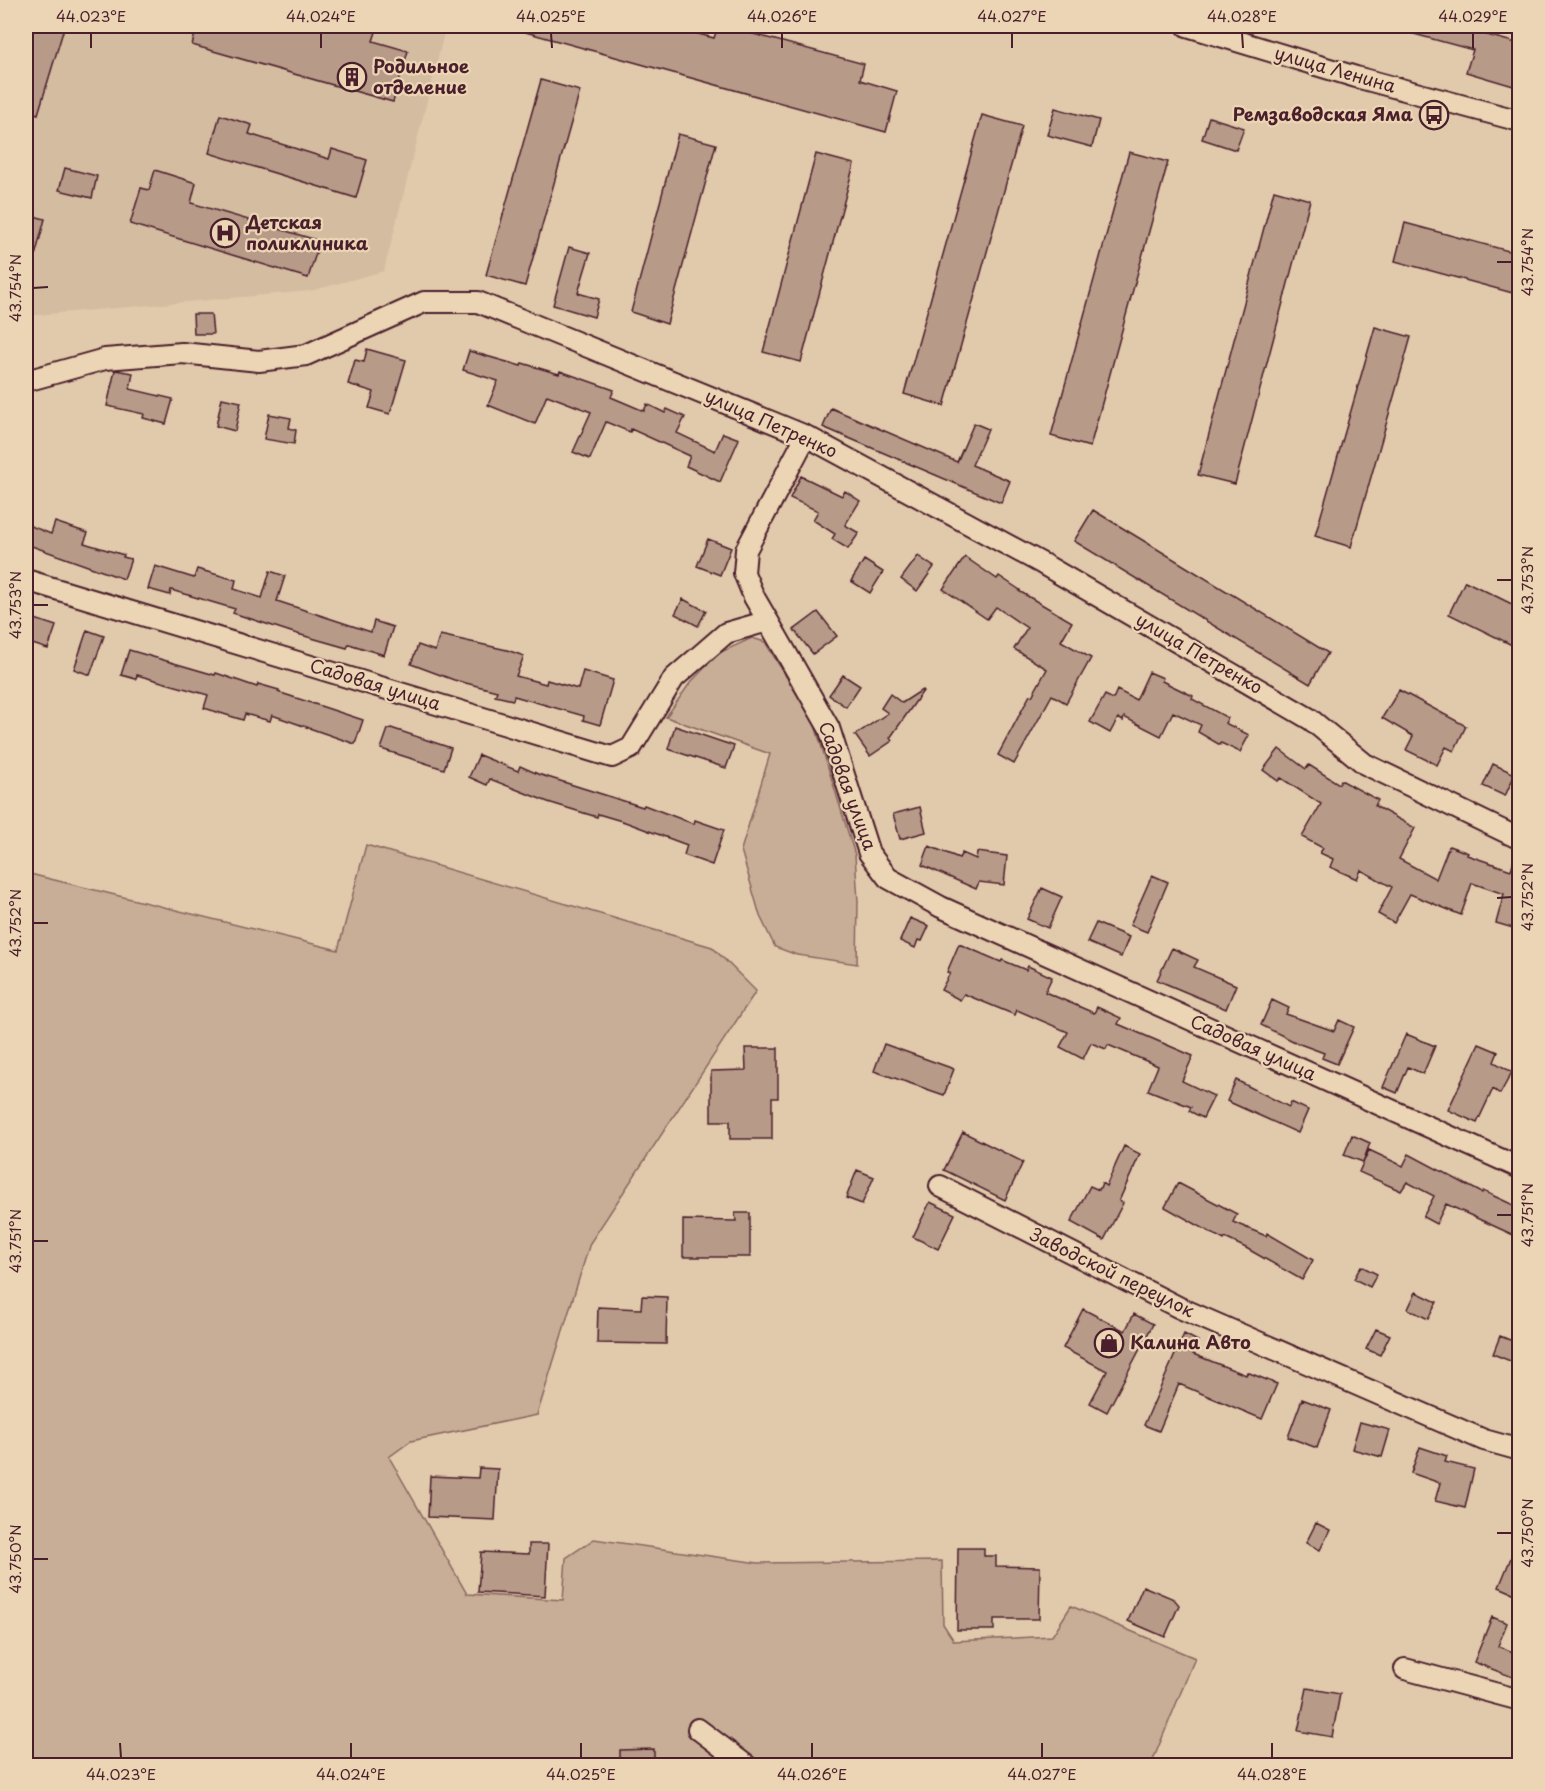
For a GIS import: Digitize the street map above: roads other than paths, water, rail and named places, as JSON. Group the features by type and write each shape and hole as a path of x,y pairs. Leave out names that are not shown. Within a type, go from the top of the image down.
{"street":[{"name":"улица Ленина","path":"1186,26 1356,77 1520,121"},
{"name":"улица Петренко","path":"26,381 105,359 182,353 259,361 306,355 424,302 478,302 806,436 1043,564 1310,719 1365,764 1520,839"},
{"path":"768,621 744,573 746,550 806,436"},
{"name":"Садовая улица","path":"26,580 612,757 631,748 674,678 726,633 768,621 829,728 869,853 888,878 941,907 1520,1168"},
{"name":"Заводской переулок","path":"940,1186 1180,1308 1484,1440 1520,1450"},
{"path":"1406,1669 1520,1700"},
{"path":"698,1729 747,1766"}],"place":[{"name":"Родильное отделение","path":"352,77"},
{"name":"Ремзаводская Яма","path":"1434,115"},
{"name":"Детская поликлиника","path":"225,233"},
{"name":"Калина Авто","path":"1109,1343"}]}
